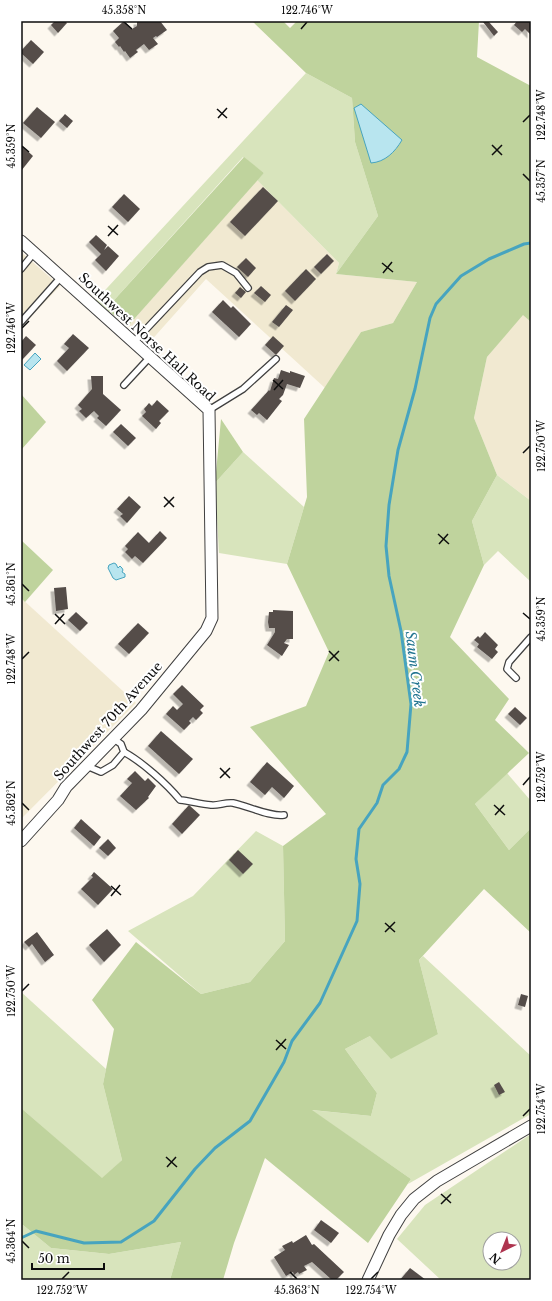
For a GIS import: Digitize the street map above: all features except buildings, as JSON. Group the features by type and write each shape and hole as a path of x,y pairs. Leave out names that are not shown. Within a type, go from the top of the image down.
{"street":[{"name":"Southwest Norse Hall Road","path":"21,241 209,410 212,618"},
{"name":"Southwest 70th Avenue","path":"21,841 58,800 66,787 141,710 206,631 212,618"},
{"path":"368,1280 389,1235 401,1215 414,1199 438,1181 531,1126"}],"lane":[{"path":"21,269 34,253"},
{"path":"134,342 200,272 208,267 222,265 236,273 248,288"},
{"path":"21,322 62,277"},
{"path":"124,385 150,357"},
{"path":"209,410 243,389 276,359"},
{"path":"516,678 507,669 509,662 531,637"},
{"path":"114,739 121,744 124,752 171,789 180,800 190,800 212,806 230,802 277,816 284,815"},
{"path":"87,766 101,772 113,765 124,752"}],"shaded area":[{"path":"257,180 339,263 336,274 417,282 393,323 361,332 325,388 206,279 148,344 128,326"},
{"path":"21,252 60,286 21,327"},
{"path":"523,314 531,322 531,501 497,475 474,418 487,357"},
{"path":"21,598 136,703 21,819"}],"green space":[{"path":"252,21 283,21 290,28 297,21 479,21 477,57 531,86 531,322 523,315 487,357 474,418 497,475 472,521 484,565 450,637 509,699 495,720 529,753 475,804 509,850 531,828 531,933 484,889 419,960 438,1034 391,1059 370,1036 345,1049 377,1093 371,1116 312,1110 411,1179 368,1243 265,1158 234,1243 223,1280 170,1280 181,1242 109,1254 51,1248 23,1225 21,1226 21,1108 102,1178 122,1160 103,1084 114,1029 92,1000 136,942 201,994 250,982 285,941 283,846 326,814 250,727 306,706 329,652 287,564 307,497 304,419 361,332 393,323 417,282 336,274 378,216 355,142 352,98 306,73"},
{"path":"306,73 352,98 355,142 378,216 336,274 339,263 257,180 264,173 243,157 106,309 95,301"},
{"path":"244,157 264,173 128,326 106,309"},
{"path":"21,394 46,422 21,450"},
{"path":"221,419 243,452 215,483"},
{"path":"243,452 304,507 287,564 219,553 215,483"},
{"path":"497,475 531,501 531,582 498,551 484,565 472,521"},
{"path":"21,540 53,570 25,602 21,598"},
{"path":"507,773 531,801 531,828 509,850 475,804"},
{"path":"256,831 283,846 285,941 250,982 201,994 128,931 193,896"},
{"path":"423,956 531,1056 531,1114 408,1184 411,1179 311,1110 371,1116 377,1093 345,1049 370,1036 438,1034 419,960"},
{"path":"21,992 106,1069 103,1084 122,1160 102,1179 21,1108"},
{"path":"531,1134 531,1280 441,1280 397,1239 425,1205"},
{"path":"23,1225 51,1248 109,1254 181,1242 170,1280 21,1280 21,1226"}],"water":[{"path":"361,104 402,140 389,156 381,161 371,163 354,108"},
{"path":"35,353 41,359 30,370 24,365"},
{"path":"114,563 118,568 120,566 122,568 122,572 125,574 125,577 116,580 113,578 108,568 109,565"}],"waterway":[{"name":"Saum Creek","path":"21,1238 36,1231 84,1243 121,1242 154,1221 195,1169 215,1148 250,1121 284,1062 292,1041 320,1003 357,921 360,884 356,859 359,829 377,803 383,785 399,769 407,752 411,704 401,631 389,576 386,546 389,505 398,450 415,389 430,318 436,304 461,276 489,259 524,244 531,243"}]}
